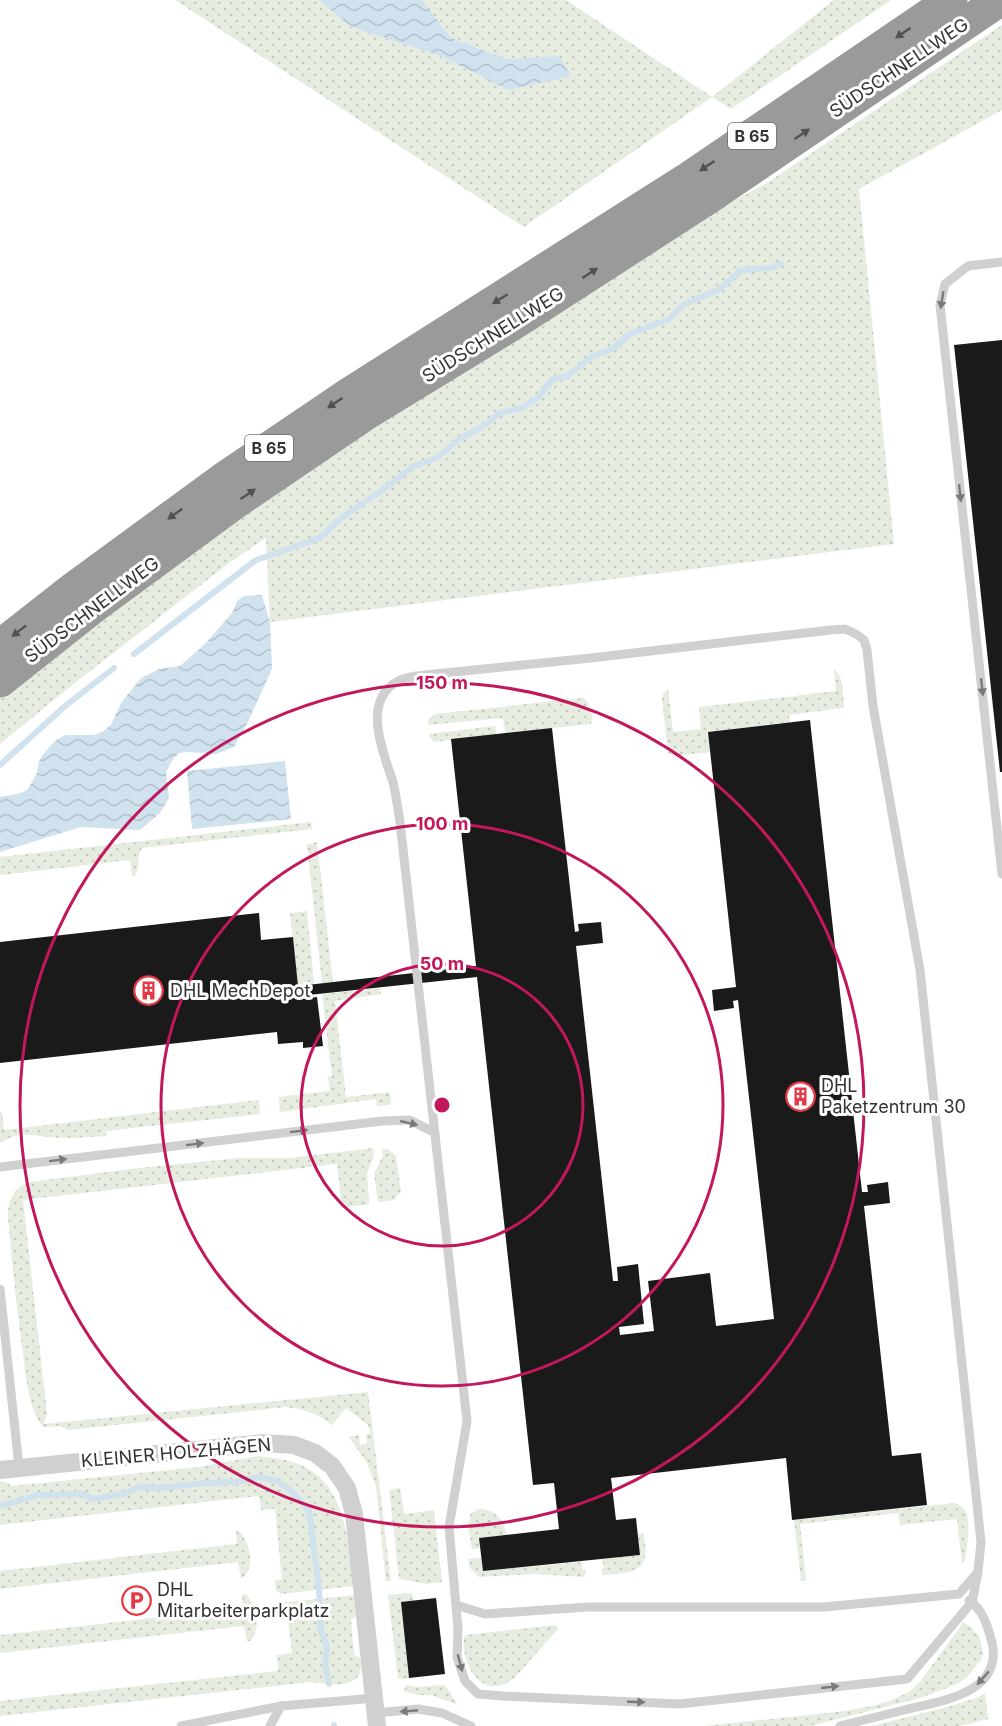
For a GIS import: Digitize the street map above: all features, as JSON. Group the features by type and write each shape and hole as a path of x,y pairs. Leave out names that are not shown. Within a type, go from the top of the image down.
{"highway":[{"name":"SÜDSCHNELLWEG","path":"0,646 74,588 224,478 349,394 689,178 951,0"},
{"name":"SÜDSCHNELLWEG","path":"0,681 92,608 236,502 364,415 702,202 999,1"}],"street":[{"name":"KLEINER HOLZHÄGEN","path":"0,1470 263,1443 294,1446 315,1453 332,1466 347,1488 354,1514 376,1712"}],"lane":[{"path":"1002,262 968,266 945,284 940,305 1002,874"},
{"path":"831,630 845,630 864,640 873,706 920,970 981,1542 972,1602 907,1679 679,1704 478,1694 465,1681 457,1657 458,1629 449,1527 466,1420 435,1133 400,822 393,783 382,752 377,716 379,702 388,688 400,680 416,675 591,658 831,630"},
{"path":"0,1167 382,1121 410,1120 435,1133"},
{"path":"0,1289 19,1467"},
{"path":"959,1594 978,1572"},
{"path":"456,1605 485,1614 588,1607 824,1607 959,1594 980,1610 994,1648 993,1662 981,1682 972,1689 938,1702 840,1726"},
{"path":"270,1726 281,1706"},
{"path":"181,1726 281,1706 376,1712 418,1709 442,1713 471,1726"}],"shaded area":[{"path":"175,0 319,0 351,27 440,56 508,90 559,56 506,59 452,38 421,0 566,0 712,97 524,227"},
{"path":"834,0 891,0 731,109 712,97"},
{"path":"1002,25 1002,110 859,189 894,544 270,622 266,538 229,563 0,744 0,697 81,632 362,430 690,224 767,183"},
{"path":"834,669 841,681 843,708 789,715 790,722 709,732 710,752 674,756 668,753 662,700 668,688 673,732 701,729 699,707 836,691"},
{"path":"583,698 591,710 591,724 505,733 503,718 428,725 429,718 435,714"},
{"path":"495,726 496,734 434,742 429,736 429,734"},
{"path":"311,822 312,829 142,848 135,876 132,876 130,860 0,875 0,857"},
{"path":"317,842 333,982 322,983 307,845"},
{"path":"307,911 314,984 298,986 290,913"},
{"path":"380,988 381,994 335,1001 346,1097 390,1092 390,1105 377,1106 376,1099 280,1112 279,1097 330,1091 328,1077 332,1076 322,994"},
{"path":"259,1100 260,1114 106,1131 107,1136 64,1138 19,1135 0,1143 0,1112 2,1112 4,1130"},
{"path":"373,1148 374,1156 367,1173 369,1204 342,1208 337,1164 23,1200 47,1414 44,1424 368,1392 391,1581 386,1581 376,1486 367,1463 349,1437 359,1435 360,1445 367,1443 366,1434 371,1433 368,1425 346,1408 332,1425 311,1413 286,1407 68,1430 59,1426 43,1427 30,1400 28,1389 8,1217 12,1196 29,1182 138,1168 240,1158 290,1158"},
{"path":"382,1149 388,1149 396,1156 401,1192 394,1200 378,1202 374,1173 383,1156"},
{"path":"258,1456 287,1460 303,1466 318,1475 329,1488 343,1518 354,1586 281,1594 276,1590 275,1580 282,1579 275,1509 261,1510 259,1496 0,1525 0,1481 11,1486 199,1467"},
{"path":"400,1488 404,1514 434,1510 442,1582 427,1584 399,1579 389,1490"},
{"path":"955,1503 966,1512 968,1523 964,1562 962,1562 957,1519 900,1525 898,1513 800,1524 806,1580 801,1581 794,1520"},
{"path":"479,1509 490,1511 498,1516 507,1535 479,1538 480,1548 472,1549 468,1525 471,1513"},
{"path":"236,1530 243,1537 250,1554 249,1567 244,1577 241,1578 238,1562 0,1589 0,1571 237,1544"},
{"path":"644,1533 646,1554 639,1567 623,1573 604,1575 602,1573 604,1568 602,1559 640,1555 638,1534"},
{"path":"481,1558 484,1571 581,1562 586,1573 583,1577 536,1574 479,1577 470,1568 468,1559"},
{"path":"412,1593 414,1601 401,1602 409,1678 398,1679 388,1595"},
{"path":"242,1594 247,1595 255,1612 256,1630 250,1641 247,1641 244,1626 0,1653 0,1635 243,1608"},
{"path":"355,1595 357,1615 351,1620 354,1655 362,1659 361,1670 358,1677 345,1684 310,1682 0,1716 0,1701 278,1671 277,1655 292,1653 288,1620 279,1620 277,1607 280,1603"},
{"path":"963,1623 970,1626 979,1636 983,1653 981,1660 968,1676 944,1689 920,1698 810,1726 705,1726 845,1711 892,1700 909,1692 920,1682"},
{"path":"556,1625 558,1629 519,1673 500,1686 484,1684 471,1670 466,1660 465,1635"},
{"path":"406,1685 415,1687 445,1685 458,1705 431,1695 418,1695 404,1691"},
{"path":"985,1693 988,1719 960,1726 872,1726 951,1706"}],"water":[{"path":"319,0 421,0 452,38 506,59 559,56 571,76 508,90 440,56 351,27"},
{"path":"262,595 270,622 272,669 234,747 216,754 179,753 166,772 169,798 160,813 140,830 81,827 0,852 0,797 21,793 28,789 37,773 39,761 55,741 65,735 94,735 102,732 111,725 121,703 141,678 159,669 180,666 205,644 232,613 237,601 244,596"},
{"path":"285,761 291,819 192,829 187,771"}],"building":[{"path":"1002,340 1002,772 1000,772 954,345"},
{"name":"DHL Paketzentrum 30","path":"810,720 862,1192 868,1192 867,1185 888,1182 890,1203 864,1206 892,1456 921,1453 927,1505 792,1520 786,1458 611,1478 616,1520 636,1518 640,1555 483,1571 479,1538 559,1529 554,1483 533,1485 477,977 299,996 300,999 317,997 323,1046 303,1048 303,1042 278,1044 277,1032 0,1063 0,942 259,913 261,940 293,937 298,986 476,966 451,739 552,728 575,932 579,931 578,924 601,922 603,943 576,946 613,1281 618,1281 617,1267 638,1264 644,1324 619,1327 620,1335 654,1331 648,1281 710,1273 716,1326 774,1319 738,1000 733,1001 734,1008 714,1011 712,990 736,987 708,732"},
{"path":"436,1598 445,1674 409,1678 401,1602"}],"waterway":[{"path":"134,654 256,560 320,538 340,519 412,467 436,458 461,438 482,427 500,413 522,408 537,398 553,379 568,376 591,357 614,348 629,334 668,320 683,305 720,289 741,270 770,268 781,264"},
{"path":"0,765 64,707 114,668"},
{"path":"0,1506 38,1495 83,1494 93,1499 123,1494 141,1487 161,1488 235,1482 259,1477 277,1481 294,1493 309,1511 319,1588 321,1631 327,1647 325,1663 329,1684"}],"place":[{"name":"DHL MechDepot","path":"149,991"},
{"name":"DHL Paketzentrum 30","path":"800,1096"},
{"name":"DHL Mitarbeiterparkplatz","path":"136,1600"}]}
